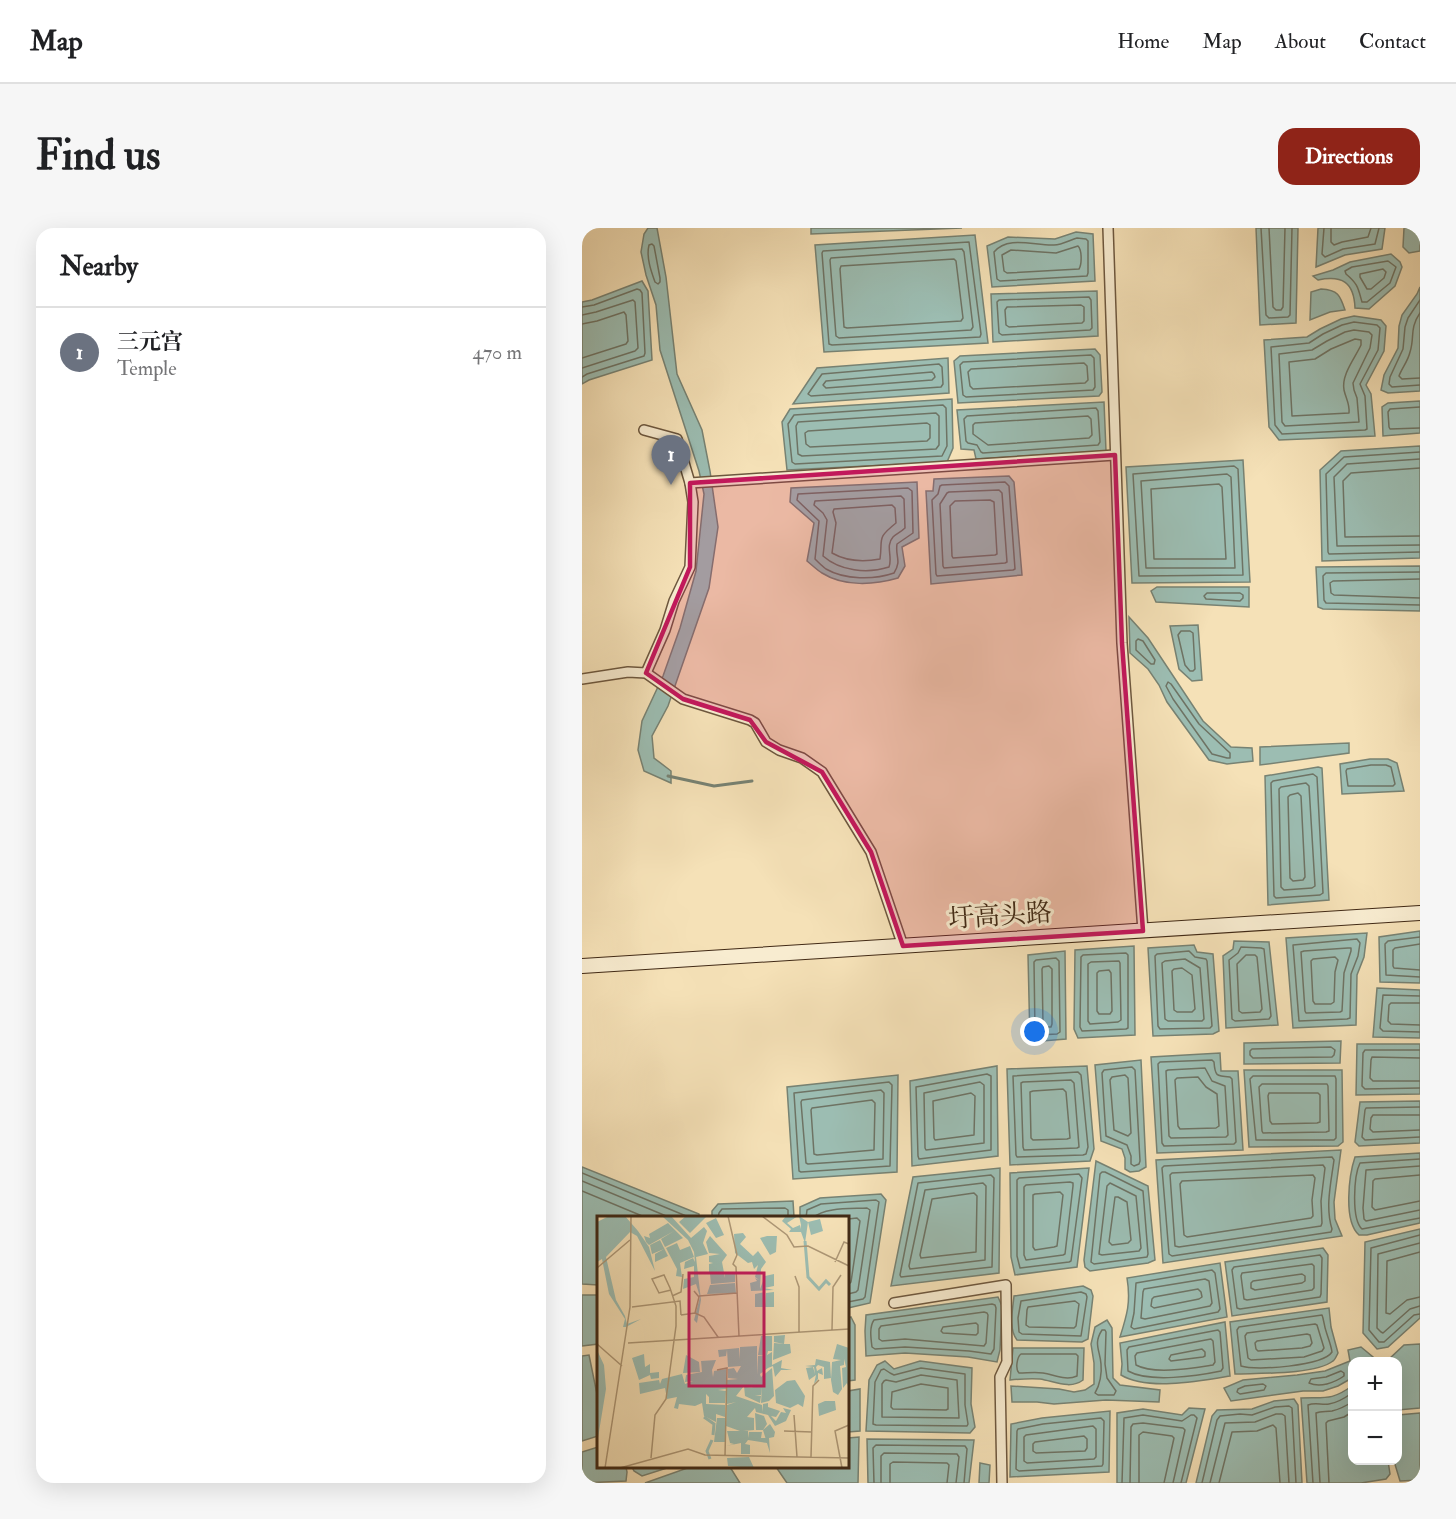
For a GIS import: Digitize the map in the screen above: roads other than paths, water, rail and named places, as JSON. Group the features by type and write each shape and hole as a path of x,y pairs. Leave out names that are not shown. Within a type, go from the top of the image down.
{"street":[{"path":"1108,228 1122,643 1143,931"},
{"path":"644,430 676,439 694,482 690,567 646,673"},
{"path":"694,482 1115,455"},
{"path":"582,679 628,672 646,673 683,699 750,720 755,723 766,742 779,750 802,758 822,772 871,852 903,946"},
{"name":"圩高头路","path":"582,966 1420,914"},
{"path":"894,1303 1006,1285 1007,1362 1000,1377 1002,1483"}],"water":[{"path":"648,228 657,228 666,277 677,374 702,430 718,527 709,588 668,706 652,736 654,758 671,771 671,783 644,771 638,750 642,721 663,676 680,628 696,571 704,494 699,471 660,350 656,305 641,252 644,234"},
{"path":"811,228 962,228 811,234"},
{"path":"1256,228 1298,228 1296,323 1260,325"},
{"path":"1318,228 1385,228 1382,249 1345,255 1316,267"},
{"path":"1404,228 1420,228 1420,251 1409,253 1403,247"},
{"path":"1076,232 1093,234 1095,281 992,287 987,246 1008,237 1055,239"},
{"path":"975,235 988,343 824,352 815,245"},
{"path":"1391,254 1402,267 1395,286 1369,309 1355,308 1352,292 1345,282 1334,279 1318,280 1313,276 1350,262"},
{"path":"642,281 648,291 652,360 582,384 582,302"},
{"path":"1420,287 1420,391 1388,393 1381,390 1384,375 1398,348 1402,315"},
{"path":"1321,289 1338,294 1345,310 1330,312 1310,320 1311,292"},
{"path":"1097,291 1098,336 993,342 991,294"},
{"path":"1354,316 1381,320 1386,326 1384,351 1366,385 1371,394 1375,436 1279,440 1269,427 1264,340 1307,337 1341,319"},
{"path":"1095,349 1100,355 1102,392 1099,396 958,403 954,361 960,356"},
{"path":"948,358 949,393 793,404 817,368"},
{"path":"952,399 953,448 947,462 787,470 782,422 790,409"},
{"path":"1420,401 1420,433 1383,436 1382,407 1388,403"},
{"path":"1104,402 1106,451 976,459 974,450 961,449 957,410"},
{"path":"1420,446 1420,558 1322,561 1320,470 1341,451"},
{"path":"1243,460 1250,582 1132,583 1126,467"},
{"path":"1009,476 1014,482 1022,575 931,584 926,491 933,491 934,479"},
{"path":"917,482 919,538 902,547 905,566 898,578 879,582 849,583 831,578 807,561 814,523 790,502 791,488"},
{"path":"1420,566 1420,611 1323,609 1318,607 1316,567"},
{"path":"1157,587 1249,587 1249,607 1156,602 1151,591"},
{"path":"1129,617 1148,638 1203,721 1231,747 1252,748 1253,761 1227,764 1209,760 1167,702 1148,669 1130,653"},
{"path":"1198,625 1202,680 1192,681 1179,669 1170,626"},
{"path":"1349,743 1349,753 1260,765 1260,747"},
{"path":"1370,759 1388,759 1397,763 1404,791 1342,794 1340,764"},
{"path":"1322,768 1329,900 1268,905 1265,776"},
{"path":"1420,931 1420,983 1380,982 1379,937"},
{"path":"1367,933 1364,957 1357,975 1356,1025 1293,1028 1286,938"},
{"path":"1234,941 1269,942 1278,1025 1226,1028 1223,956 1233,949"},
{"path":"1194,945 1197,952 1213,954 1219,1031 1213,1034 1153,1036 1148,948"},
{"path":"1134,946 1135,1035 1078,1038 1074,1029 1075,950"},
{"path":"1065,951 1066,1039 1030,1042 1028,955"},
{"path":"1377,988 1420,990 1420,1038 1373,1037"},
{"path":"1341,1041 1340,1063 1244,1064 1244,1043"},
{"path":"1357,1044 1420,1044 1420,1094 1356,1095"},
{"path":"1220,1053 1221,1071 1238,1071 1243,1150 1157,1153 1151,1057"},
{"path":"1141,1060 1146,1167 1130,1172 1125,1169 1122,1149 1101,1141 1095,1065"},
{"path":"997,1066 998,1156 912,1166 910,1081"},
{"path":"1087,1066 1094,1149 1090,1161 1010,1165 1007,1069"},
{"path":"1244,1070 1342,1070 1343,1142 1338,1146 1249,1147"},
{"path":"898,1075 897,1172 793,1179 787,1087"},
{"path":"1420,1101 1420,1143 1359,1146 1355,1142 1360,1102"},
{"path":"1341,1150 1334,1202 1335,1219 1342,1236 1163,1263 1156,1160"},
{"path":"1420,1153 1420,1223 1359,1235 1354,1228 1349,1209 1349,1186 1355,1157"},
{"path":"1096,1161 1148,1186 1155,1260 1090,1271 1085,1267"},
{"path":"582,1167 699,1214 699,1216 597,1216 597,1285 582,1284"},
{"path":"1000,1168 999,1273 891,1286 913,1177"},
{"path":"1089,1168 1077,1267 1015,1275 1011,1257 1010,1173"},
{"path":"881,1194 886,1200 870,1303 849,1308 849,1216 800,1216 800,1207 820,1198"},
{"path":"793,1201 794,1216 712,1216 712,1211 718,1204"},
{"path":"1420,1229 1420,1318 1388,1347 1377,1349 1363,1333 1365,1242"},
{"path":"1323,1248 1328,1255 1327,1302 1232,1316 1225,1262"},
{"path":"1220,1263 1227,1317 1120,1337 1128,1308 1127,1278"},
{"path":"1083,1286 1091,1290 1093,1296 1088,1339 1082,1342 1017,1340 1012,1324 1014,1296"},
{"path":"582,1295 597,1295 597,1344 582,1346"},
{"path":"998,1297 1002,1306 1000,1350 997,1362 968,1357 905,1353 866,1356 866,1315"},
{"path":"1329,1308 1338,1353 1333,1361 1325,1366 1300,1371 1235,1374 1230,1322"},
{"path":"851,1317 855,1325 855,1380 849,1381 849,1318"},
{"path":"1107,1320 1112,1328 1113,1378 1120,1385 1160,1390 1159,1402 1106,1400 1054,1404 1012,1402 1011,1386 1074,1392 1085,1390 1094,1384 1091,1344 1095,1327"},
{"path":"1225,1322 1230,1376 1159,1384 1132,1380 1121,1375 1120,1343"},
{"path":"1420,1344 1420,1408 1402,1410 1402,1357 1391,1357 1404,1345"},
{"path":"1361,1347 1373,1357 1349,1357 1348,1350"},
{"path":"1013,1348 1084,1348 1083,1380 1067,1385 1040,1379 1010,1380"},
{"path":"589,1355 597,1394 597,1436 582,1441 582,1356"},
{"path":"885,1361 894,1369 920,1361 972,1368 971,1404 975,1427 970,1433 866,1431 869,1380 877,1365"},
{"path":"1348,1362 1348,1380 1323,1391 1303,1391 1231,1401 1224,1388 1243,1380 1325,1371"},
{"path":"860,1389 860,1431 849,1432 849,1391"},
{"path":"1348,1389 1348,1465 1389,1465 1390,1474 1386,1479 1361,1483 1307,1483 1301,1398 1322,1398"},
{"path":"1294,1399 1298,1405 1302,1483 1196,1483 1212,1416 1217,1410 1252,1409 1274,1401"},
{"path":"1189,1408 1205,1409 1186,1483 1117,1483 1117,1413 1143,1409 1182,1415"},
{"path":"1110,1411 1109,1472 1010,1477 1011,1424 1042,1418"},
{"path":"1420,1413 1420,1480 1400,1481 1395,1465 1402,1465 1402,1415"},
{"path":"859,1437 858,1483 787,1483 777,1468 849,1468 849,1438"},
{"path":"867,1439 974,1440 969,1483 868,1483"},
{"path":"597,1447 597,1468 626,1468 626,1481 582,1483 582,1452"},
{"path":"980,1463 990,1465 989,1483 979,1483"},
{"path":"633,1468 667,1468 642,1476"},
{"path":"687,1468 731,1468 740,1483 645,1483"}],"waterway":[{"path":"668,776 714,786 752,781"}],"place":[{"name":"三元宫","path":"671,485"}]}
